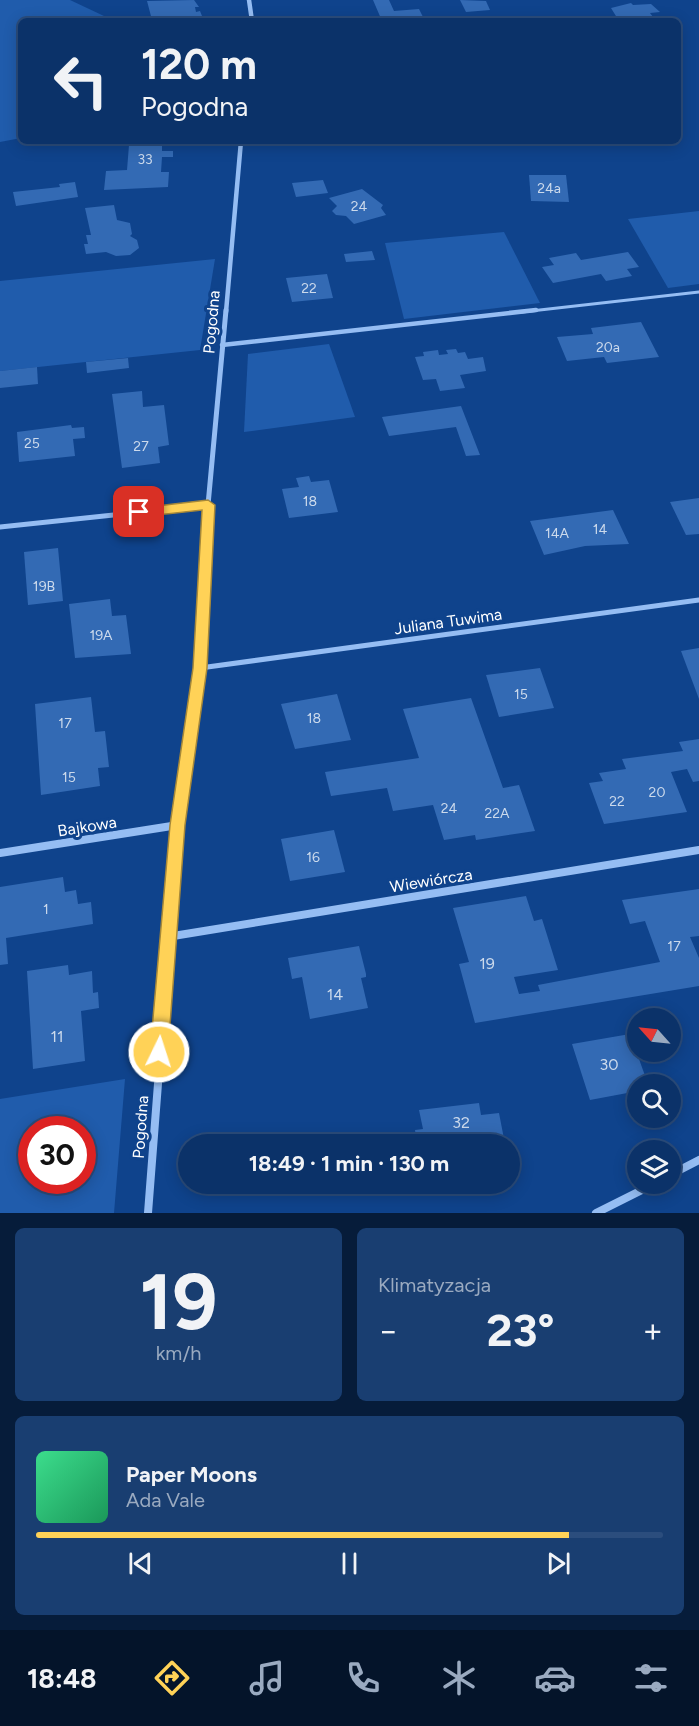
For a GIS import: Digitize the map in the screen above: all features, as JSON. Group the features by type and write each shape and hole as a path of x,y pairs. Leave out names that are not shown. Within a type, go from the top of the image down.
{"street":[{"path":"249,0 252,18"},
{"name":"Pogodna","path":"148,1213 167,937 178,825 200,668 208,505 241,144"},
{"path":"0,527 208,505"},
{"name":"Juliana Tuwima","path":"200,668 699,600"},
{"name":"Bajkowa","path":"0,853 178,825"},
{"name":"Wiewiórcza","path":"167,937 699,849"},
{"path":"681,1169 699,1160"},
{"path":"596,1213 634,1194"}],"lane":[{"path":"222,345 699,292"}],"shaded area":[{"path":"0,0 70,0 104,16 102,18 18,18 18,139 0,142"},
{"path":"699,211 699,284 668,288 628,219"},
{"path":"504,232 540,303 404,319 385,243"},
{"path":"215,259 200,350 0,371 0,281"},
{"path":"329,344 355,417 244,432 248,354"},
{"path":"125,1079 114,1213 0,1213 0,1099"}],"building":[{"path":"194,0 199,7 195,7 196,12 200,11 202,16 199,16 199,18 151,18 147,1"},
{"path":"373,0 389,0 394,11 419,9 423,17 413,18 381,18"},
{"path":"460,0 486,1 490,10 466,12"},
{"path":"631,3 633,5 651,4 660,12 650,13 653,17 617,18 611,8"},
{"path":"162,144 162,151 173,151 173,157 162,157 161,172 169,172 168,187 104,190 106,171 127,170 129,145"},
{"path":"529,175 566,175 569,202 531,201"},
{"path":"323,180 328,193 296,197 292,183"},
{"path":"75,182 78,197 16,206 13,192 60,187 59,184"},
{"path":"362,189 383,205 381,208 386,215 354,224 346,216 336,215 332,211 337,206 329,198"},
{"path":"114,205 117,220 130,223 132,234 130,236 137,240 139,248 130,255 116,256 106,252 86,254 84,244 88,244 86,235 91,235 85,208"},
{"path":"372,251 375,260 346,262 344,254"},
{"path":"628,252 639,267 627,269 632,276 606,281 601,274 553,283 542,267 554,265 549,258 576,253 581,260"},
{"path":"327,274 333,298 292,302 286,278"},
{"path":"641,322 659,357 607,363 604,357 567,361 557,337 593,334 591,328"},
{"path":"456,349 458,353 465,352 468,359 483,357 486,371 460,375 465,388 440,391 436,379 423,380 415,357 424,356 423,352 438,350 439,355 448,354 446,350"},
{"path":"128,358 129,368 87,373 86,362"},
{"path":"37,367 38,384 0,388 0,371"},
{"path":"142,391 143,407 164,405 169,445 158,447 160,463 122,468 112,394"},
{"path":"461,406 480,455 466,456 456,427 389,436 382,417"},
{"path":"71,425 72,428 84,427 85,438 73,439 75,456 19,462 17,432"},
{"path":"309,476 311,482 329,480 338,512 289,518 282,489 299,487 296,478"},
{"path":"699,498 699,534 686,535 670,502"},
{"path":"613,510 629,544 585,546 544,555 530,521"},
{"path":"58,548 63,601 28,605 24,552"},
{"path":"110,599 112,616 126,615 131,654 75,658 69,604"},
{"path":"699,648 699,699 681,651"},
{"path":"540,668 554,708 499,717 486,675"},
{"path":"337,694 351,740 295,749 281,704"},
{"path":"91,697 95,732 105,731 109,767 98,768 100,786 41,795 35,704"},
{"path":"471,698 503,788 519,785 535,831 476,840 475,835 444,840 433,805 393,811 387,788 331,796 325,772 419,758 403,709"},
{"path":"699,739 699,781 693,782 687,769 671,772 687,812 604,824 589,783 603,781 599,773 626,769 622,759 683,751 679,742"},
{"path":"334,830 345,872 290,881 281,839"},
{"path":"63,877 65,892 76,890 78,904 91,902 93,924 6,938 8,964 0,965 0,887"},
{"path":"699,889 699,936 690,937 699,958 699,986 475,1023 459,964 469,962 453,908 526,896 534,921 542,919 558,970 514,977 519,994 540,991 538,985 660,962 645,921 630,924 622,900"},
{"path":"359,946 366,974 366,977 361,978 368,1008 310,1019 302,977 292,979 288,958"},
{"path":"68,965 69,975 92,971 93,993 98,992 99,1008 81,1011 85,1061 33,1069 27,971"},
{"path":"627,1035 627,1062 640,1062 644,1074 627,1074 627,1093 590,1100 572,1044"},
{"path":"479,1103 481,1115 499,1113 503,1134 416,1134 415,1130 423,1129 419,1110"}],"route":[{"path":"139,512 208,505 200,668 178,825 159,1052"}]}
